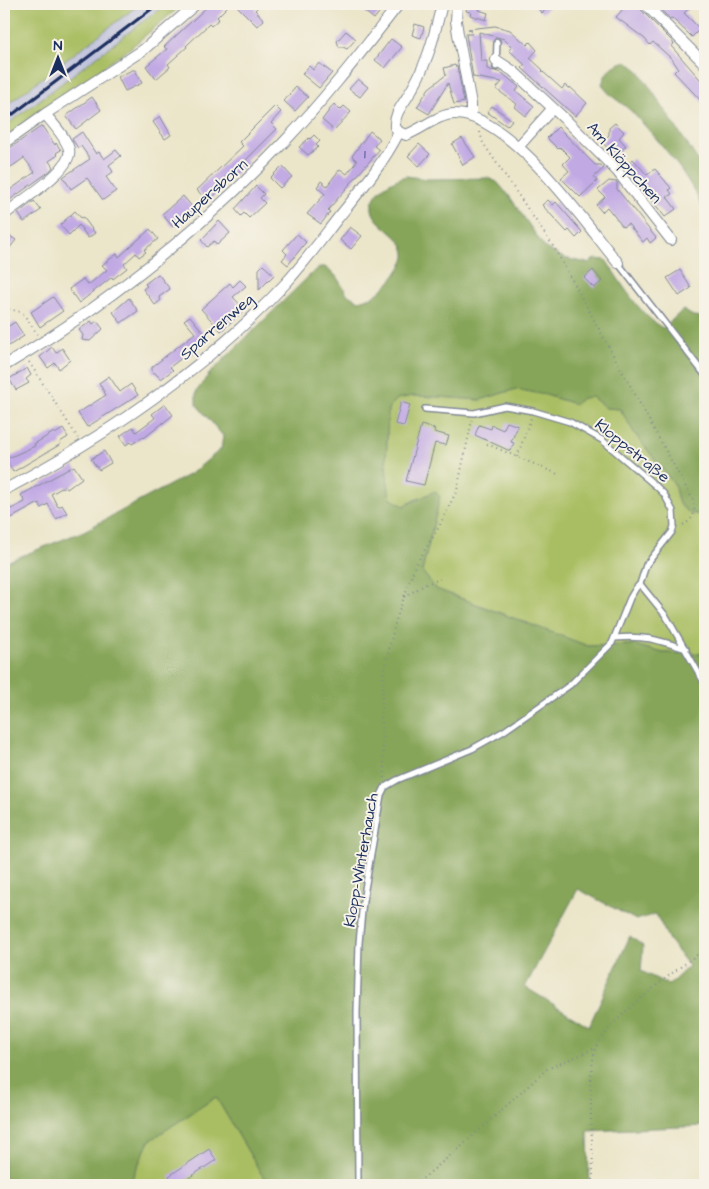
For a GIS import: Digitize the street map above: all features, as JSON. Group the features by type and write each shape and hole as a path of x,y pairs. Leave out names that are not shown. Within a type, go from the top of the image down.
{"street":[{"path":"4,143 143,50 196,4"},
{"name":"Haupersborn","path":"4,366 113,293 167,251 250,178 321,101 399,4"},
{"path":"442,4 427,60 417,82 396,115 395,127 399,132 406,135 450,114 471,117 482,122 518,146 540,168 618,263"},
{"path":"457,4 456,21 471,104 471,117"},
{"path":"645,4 705,64"},
{"name":"Am Klöppchen","path":"496,64 514,70 617,171 671,240"},
{"path":"518,146 553,108"},
{"path":"4,215 54,177 68,159 69,151 65,140 45,114"},
{"name":"Sparrenweg","path":"4,490 47,467 121,421 239,329 308,257 383,160 399,132"}],"lane":[{"name":"Am Klöppchen","path":"496,64 497,42"},
{"path":"618,263 705,374"},
{"name":"Kloppstraße","path":"425,409 474,413 505,406 533,411 570,422 602,440 664,494 673,512 674,526"},
{"path":"674,526 669,538 646,565 640,584 666,616 705,684"},
{"name":"Klopp-Winterhauch","path":"358,1185 357,1012 359,943 363,901 381,795 385,787 397,780 472,749 504,731 570,685 603,653 615,638 630,598 640,584"},
{"path":"615,638 645,637 686,649"}],"path":[{"path":"482,122 480,133 483,143 555,249 694,502 695,512 693,518 683,525 674,526"},
{"path":"4,308 22,312 42,342"},
{"path":"24,354 82,445"},
{"path":"517,457 533,411"},
{"path":"385,787 381,714 384,670 396,620 415,566 439,527 457,490 474,413"},
{"path":"487,444 560,475"},
{"path":"404,598 426,584 440,579"},
{"path":"593,1185 591,1094 596,1048 603,1036 621,1017 675,970 705,949"},
{"path":"415,1185 465,1144 547,1069 596,1048"}],"shaded area":[{"path":"140,4 166,4 4,127 4,107"}],"green space":[{"path":"4,4 140,4 4,107"},
{"path":"166,4 183,4 129,49 4,139 4,127"},
{"path":"626,61 639,71 705,171 705,223 702,207 679,167 640,120 611,95 602,84 610,69"},
{"path":"406,176 427,179 488,178 497,182 510,197 545,248 564,258 588,263 595,259 606,260 631,297 655,323 663,328 683,310 693,316 705,317 705,515 689,513 679,504 674,484 635,434 620,409 606,408 592,397 582,398 575,404 546,395 516,389 480,400 413,396 397,399 388,409 386,467 390,498 404,506 435,491 440,497 422,571 436,589 588,646 634,645 663,653 705,654 705,1126 588,1131 589,1185 268,1185 216,1097 149,1141 129,1185 4,1185 4,563 84,531 192,473 221,449 223,436 196,404 196,392 210,373 320,267 325,267 336,276 348,295 359,301 374,296 389,283 405,259 405,253 403,245 377,220 372,206 375,197 381,190 388,184","holes":["578,889 636,920 656,914 669,940 689,966 669,985 641,971 643,946 630,936 589,1026 525,987"]},
{"path":"516,389 546,395 575,404 582,398 592,397 606,408 620,409 635,434 674,484 679,504 689,513 705,515 705,654 663,653 634,645 588,646 436,589 422,572 440,497 416,499 404,506 389,498 386,467 388,408 397,399 413,396 480,400"},
{"path":"216,1097 268,1185 129,1185 149,1141"}],"building":[{"path":"210,4 230,4 217,17 219,19 211,26 209,24 168,64 170,67 156,79 146,66 167,49 164,47"},
{"path":"235,4 261,4 255,10 264,20 257,26"},
{"path":"366,4 386,4 374,19 362,9"},
{"path":"468,4 481,4 479,10 488,13 486,20 470,15 471,12 466,11"},
{"path":"533,4 552,4 542,13"},
{"path":"626,4 635,4 671,40 674,44 671,46 705,85 705,105 674,72 678,68 672,59 653,42 650,45 616,17"},
{"path":"667,4 694,4 684,13 700,29 692,37 661,10"},
{"path":"415,24 424,27 421,38 412,35"},
{"path":"495,26 510,30 527,45 530,42 537,50 530,58 542,71 562,89 565,85 569,89 570,87 587,103 575,116 522,68 525,65 509,50 512,47 504,39 479,32 481,61 487,61 487,69 502,73 519,87 516,91 534,106 526,116 515,107 517,104 496,89 502,82 473,77 466,34 472,34 471,30 468,29"},
{"path":"346,31 356,39 347,49 339,47 337,41"},
{"path":"391,39 402,47 385,68 375,60"},
{"path":"319,63 332,73 319,88 302,74 309,66 313,70"},
{"path":"457,66 464,102 454,104 448,83 429,114 417,107 429,88 446,75 444,68"},
{"path":"135,70 142,83 125,91 118,77"},
{"path":"358,79 368,87 360,97 349,89"},
{"path":"296,87 308,97 295,111 284,101"},
{"path":"92,97 101,110 76,129 66,116"},
{"path":"334,104 340,110 344,106 351,112 334,130 322,120"},
{"path":"275,106 281,112 271,123 277,129 246,160 248,163 234,176 230,172 214,188 218,192 208,202 197,190 243,146 239,142"},
{"path":"492,106 512,120 507,126 487,112"},
{"path":"160,116 171,135 165,139 153,122"},
{"path":"615,123 624,132 619,138 626,146 615,156 602,142 609,135 609,128"},
{"path":"42,126 55,145 56,143 61,150 56,153 58,155 49,161 53,167 50,171 7,202 4,197 4,182 10,190 35,172 24,158 11,167 4,156 4,152"},
{"path":"558,127 595,165 601,165 604,168 594,177 597,181 580,197 561,178 569,171 563,164 570,157 547,138"},
{"path":"370,131 380,139 374,146 379,150 328,210 330,212 321,224 307,214 325,194 317,187 321,181 327,186 340,169 347,174 357,161 352,156"},
{"path":"82,132 96,154 99,152 104,159 116,150 121,156 109,165 113,172 106,177 116,191 103,200 87,178 71,189 63,177 90,159 81,146 78,148 72,139"},
{"path":"314,135 320,141 316,145 318,147 308,155 299,147"},
{"path":"462,138 475,157 463,165 452,144"},
{"path":"419,144 430,154 419,166 408,156"},
{"path":"633,159 647,175 655,169 671,188 669,190 672,194 667,197 676,209 665,217 625,166"},
{"path":"282,166 292,177 280,188 270,178"},
{"path":"609,181 617,182 617,189 656,238 650,243 647,238 643,242 628,224 623,227 607,207 602,212 596,205 605,197 598,190"},
{"path":"256,186 264,194 260,198 265,203 249,218 244,213 241,216 235,209"},
{"path":"183,196 194,209 173,227 162,214"},
{"path":"548,200 553,205 556,202 582,232 576,238 569,230 567,232 542,205"},
{"path":"34,201 41,210 24,222 18,213"},
{"path":"75,211 81,218 83,217 95,233 88,238 79,225 69,235 60,225"},
{"path":"219,221 230,233 217,245 214,241 207,247 201,240"},
{"path":"350,227 362,236 351,249 340,240"},
{"path":"150,229 158,239 144,250 146,252 139,257 136,253 124,264 127,268 113,279 112,277 79,303 69,289 83,279 88,285 107,270 102,265 117,254 119,257"},
{"path":"4,232 16,240 4,255"},
{"path":"297,234 306,242 288,265 282,260 287,254 283,250"},
{"path":"263,265 274,275 259,290 259,269"},
{"path":"593,270 602,281 594,288 584,278"},
{"path":"680,270 691,288 679,296 667,278"},
{"path":"158,274 170,289 159,297 161,300 155,305 143,289 147,286 145,284"},
{"path":"240,280 246,286 233,297 245,310 221,331 201,309 230,283 233,287"},
{"path":"53,297 63,311 40,327 31,312"},
{"path":"129,298 138,311 121,323 113,312"},
{"path":"190,316 207,337 192,354 188,356 187,354 170,367 173,370 161,379 152,372 152,367 195,333 184,320"},
{"path":"91,321 93,324 97,321 103,329 90,341 82,340 83,335 79,330"},
{"path":"15,322 24,336 4,349 4,329"},
{"path":"52,347 56,353 62,348 70,360 59,369 55,363 48,368 40,357"},
{"path":"27,368 31,375 26,379 29,383 16,390 9,379"},
{"path":"109,376 120,392 131,384 138,395 87,427 78,413 106,395 99,383"},
{"path":"401,402 410,405 404,426 395,424"},
{"path":"165,404 173,415 144,438 126,445 120,436 133,427 136,432 155,418 152,414"},
{"path":"507,422 518,426 511,442 514,443 510,451 475,435 479,425 491,429 492,425 503,430"},
{"path":"421,425 435,429 434,432 449,436 446,445 435,443 424,485 406,481"},
{"path":"63,429 68,437 60,442 61,444 13,472 6,459 35,446 34,444"},
{"path":"104,451 111,463 99,470 91,459"},
{"path":"74,466 82,478 67,489 65,486 51,494 58,507 62,505 67,513 56,519 48,504 41,508 39,503 4,522 4,497 11,509 25,502 21,495"},
{"path":"209,1149 216,1160 178,1185 175,1185 169,1176"}],"railway":[{"path":"4,121 158,4"}]}
